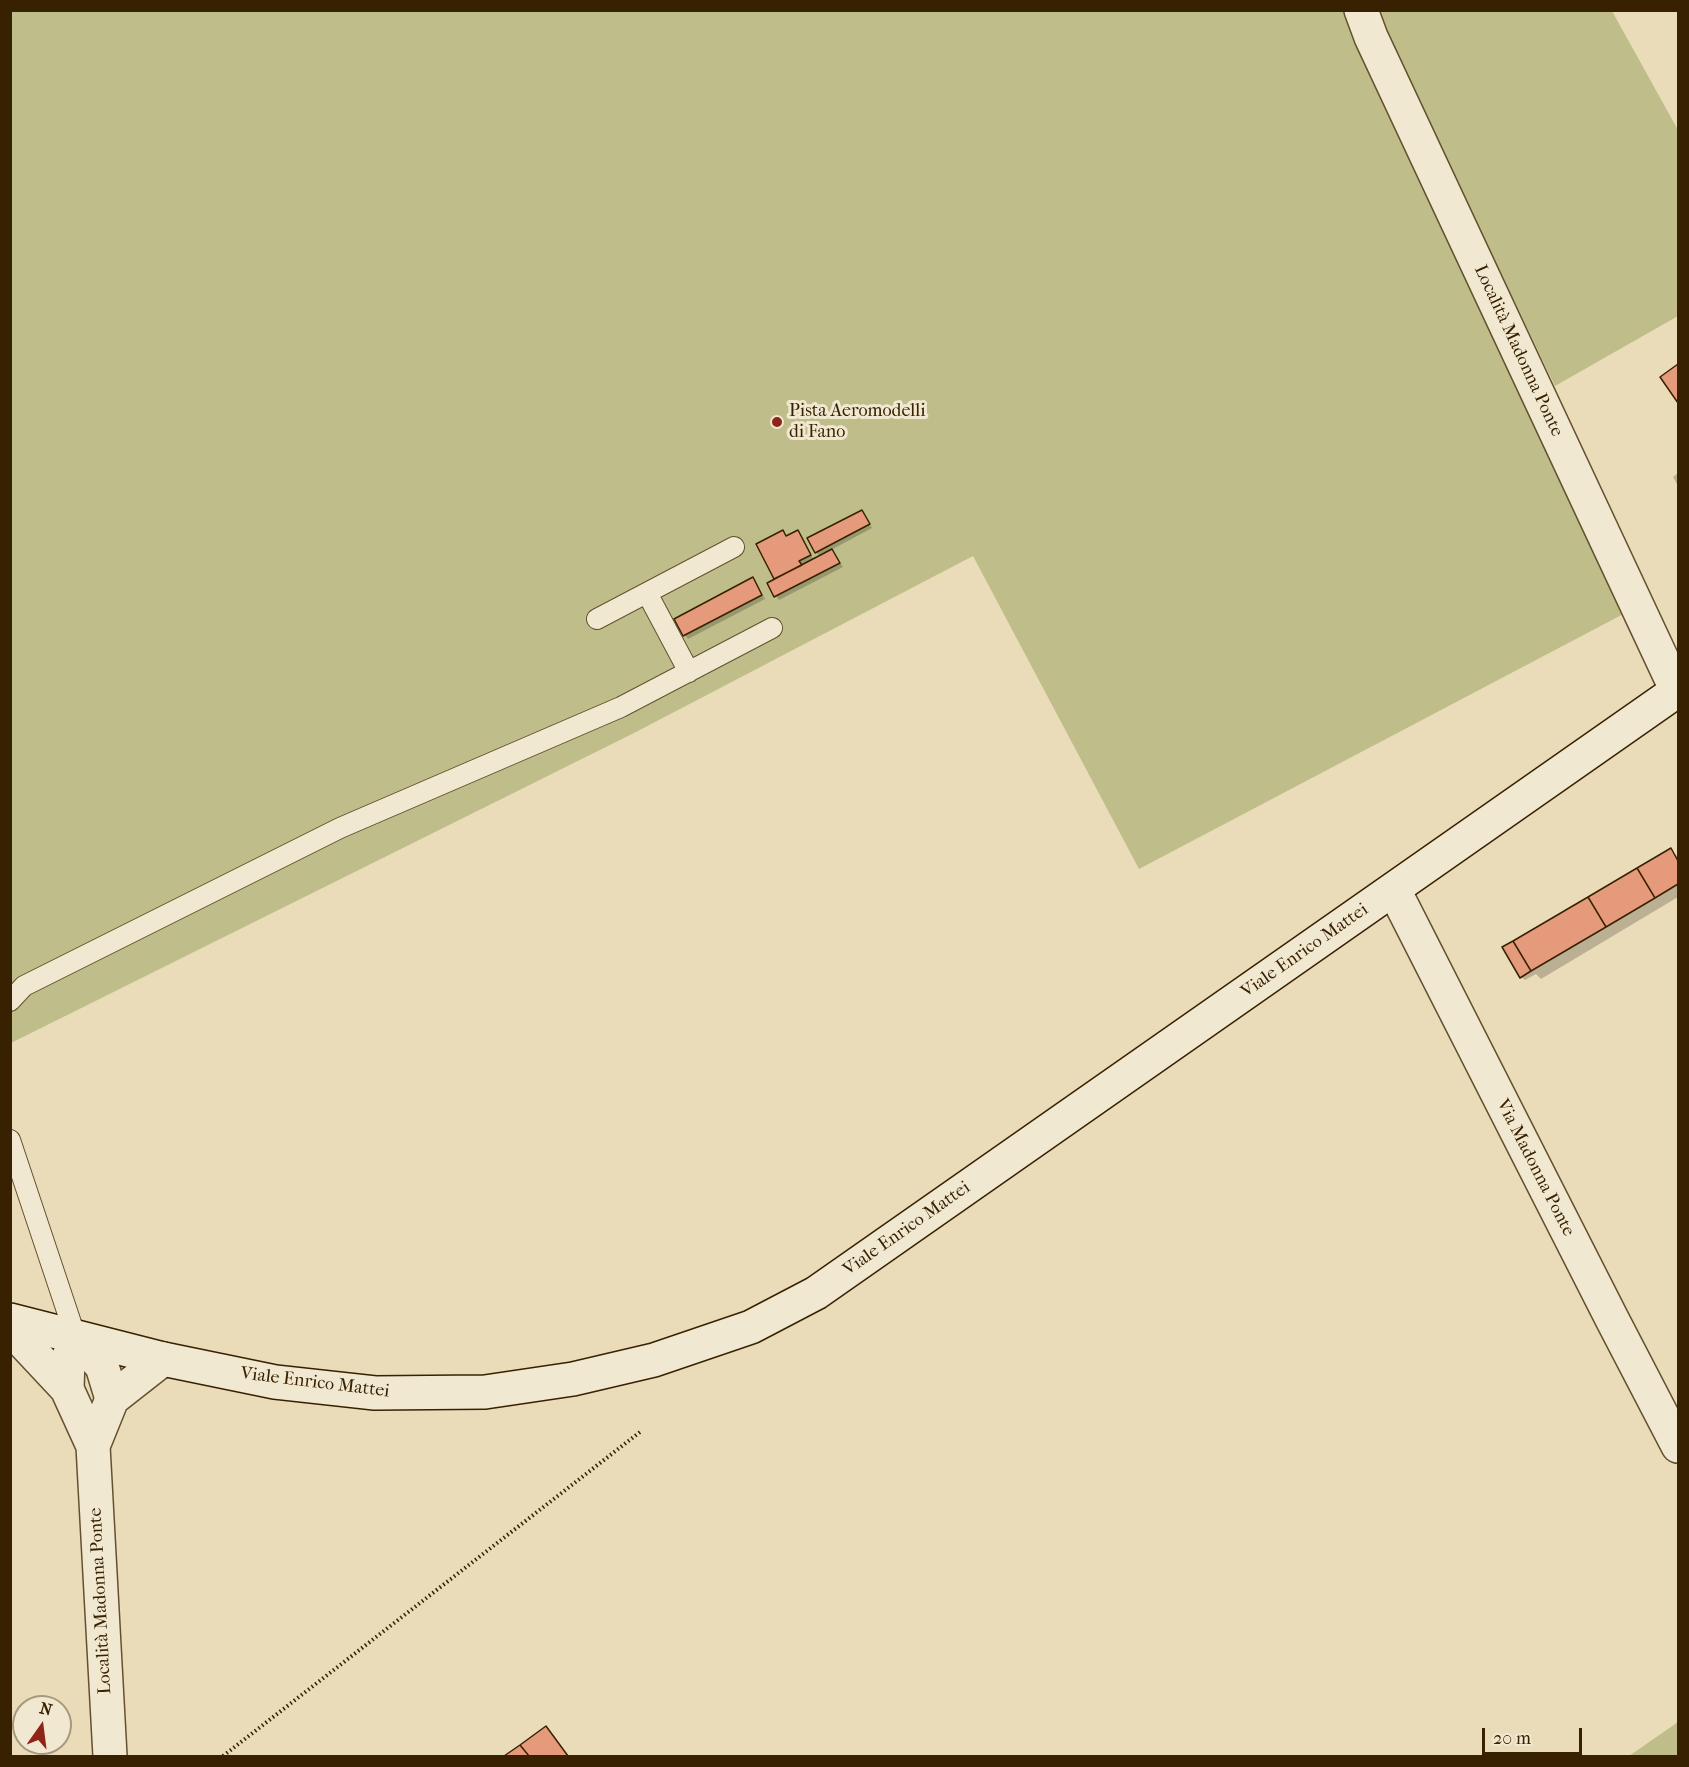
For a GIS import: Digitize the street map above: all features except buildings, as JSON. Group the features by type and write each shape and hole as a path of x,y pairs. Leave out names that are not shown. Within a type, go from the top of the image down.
{"street":[{"name":"Località Madonna Ponte","path":"1360,10 1678,690"},
{"name":"Viale Enrico Mattei","path":"10,1320 163,1359 275,1382 375,1393 484,1392 573,1378 654,1360 751,1327 816,1293 1678,690"},
{"name":"Via Madonna Ponte","path":"1394,890 1678,1446"},
{"path":"10,1328 67,1389 93,1446"},
{"path":"67,1389 68,1359 76,1338 102,1366 112,1400"},
{"path":"93,1446 112,1400 163,1359"},
{"name":"Località Madonna Ponte","path":"93,1446 110,1756"}],"lane":[{"path":"597,619 734,547"},
{"path":"647,593 689,672"},
{"path":"10,1001 24,986 340,828 621,707 772,628"},
{"path":"10,1140 76,1338"}],"path":[{"path":"224,1756 639,1432"}],"shaded area":[{"name":"Pista Aeromodelli di Fano","path":"11,11 1354,11 1631,610 1139,869 973,556 634,733 11,1043"},
{"path":"1375,11 1612,11 1678,130 1678,316 1555,386"},
{"path":"1678,1722 1678,1756 1629,1756"}],"place":[{"name":"Pista Aeromodelli di Fano","path":"777,422"}]}
